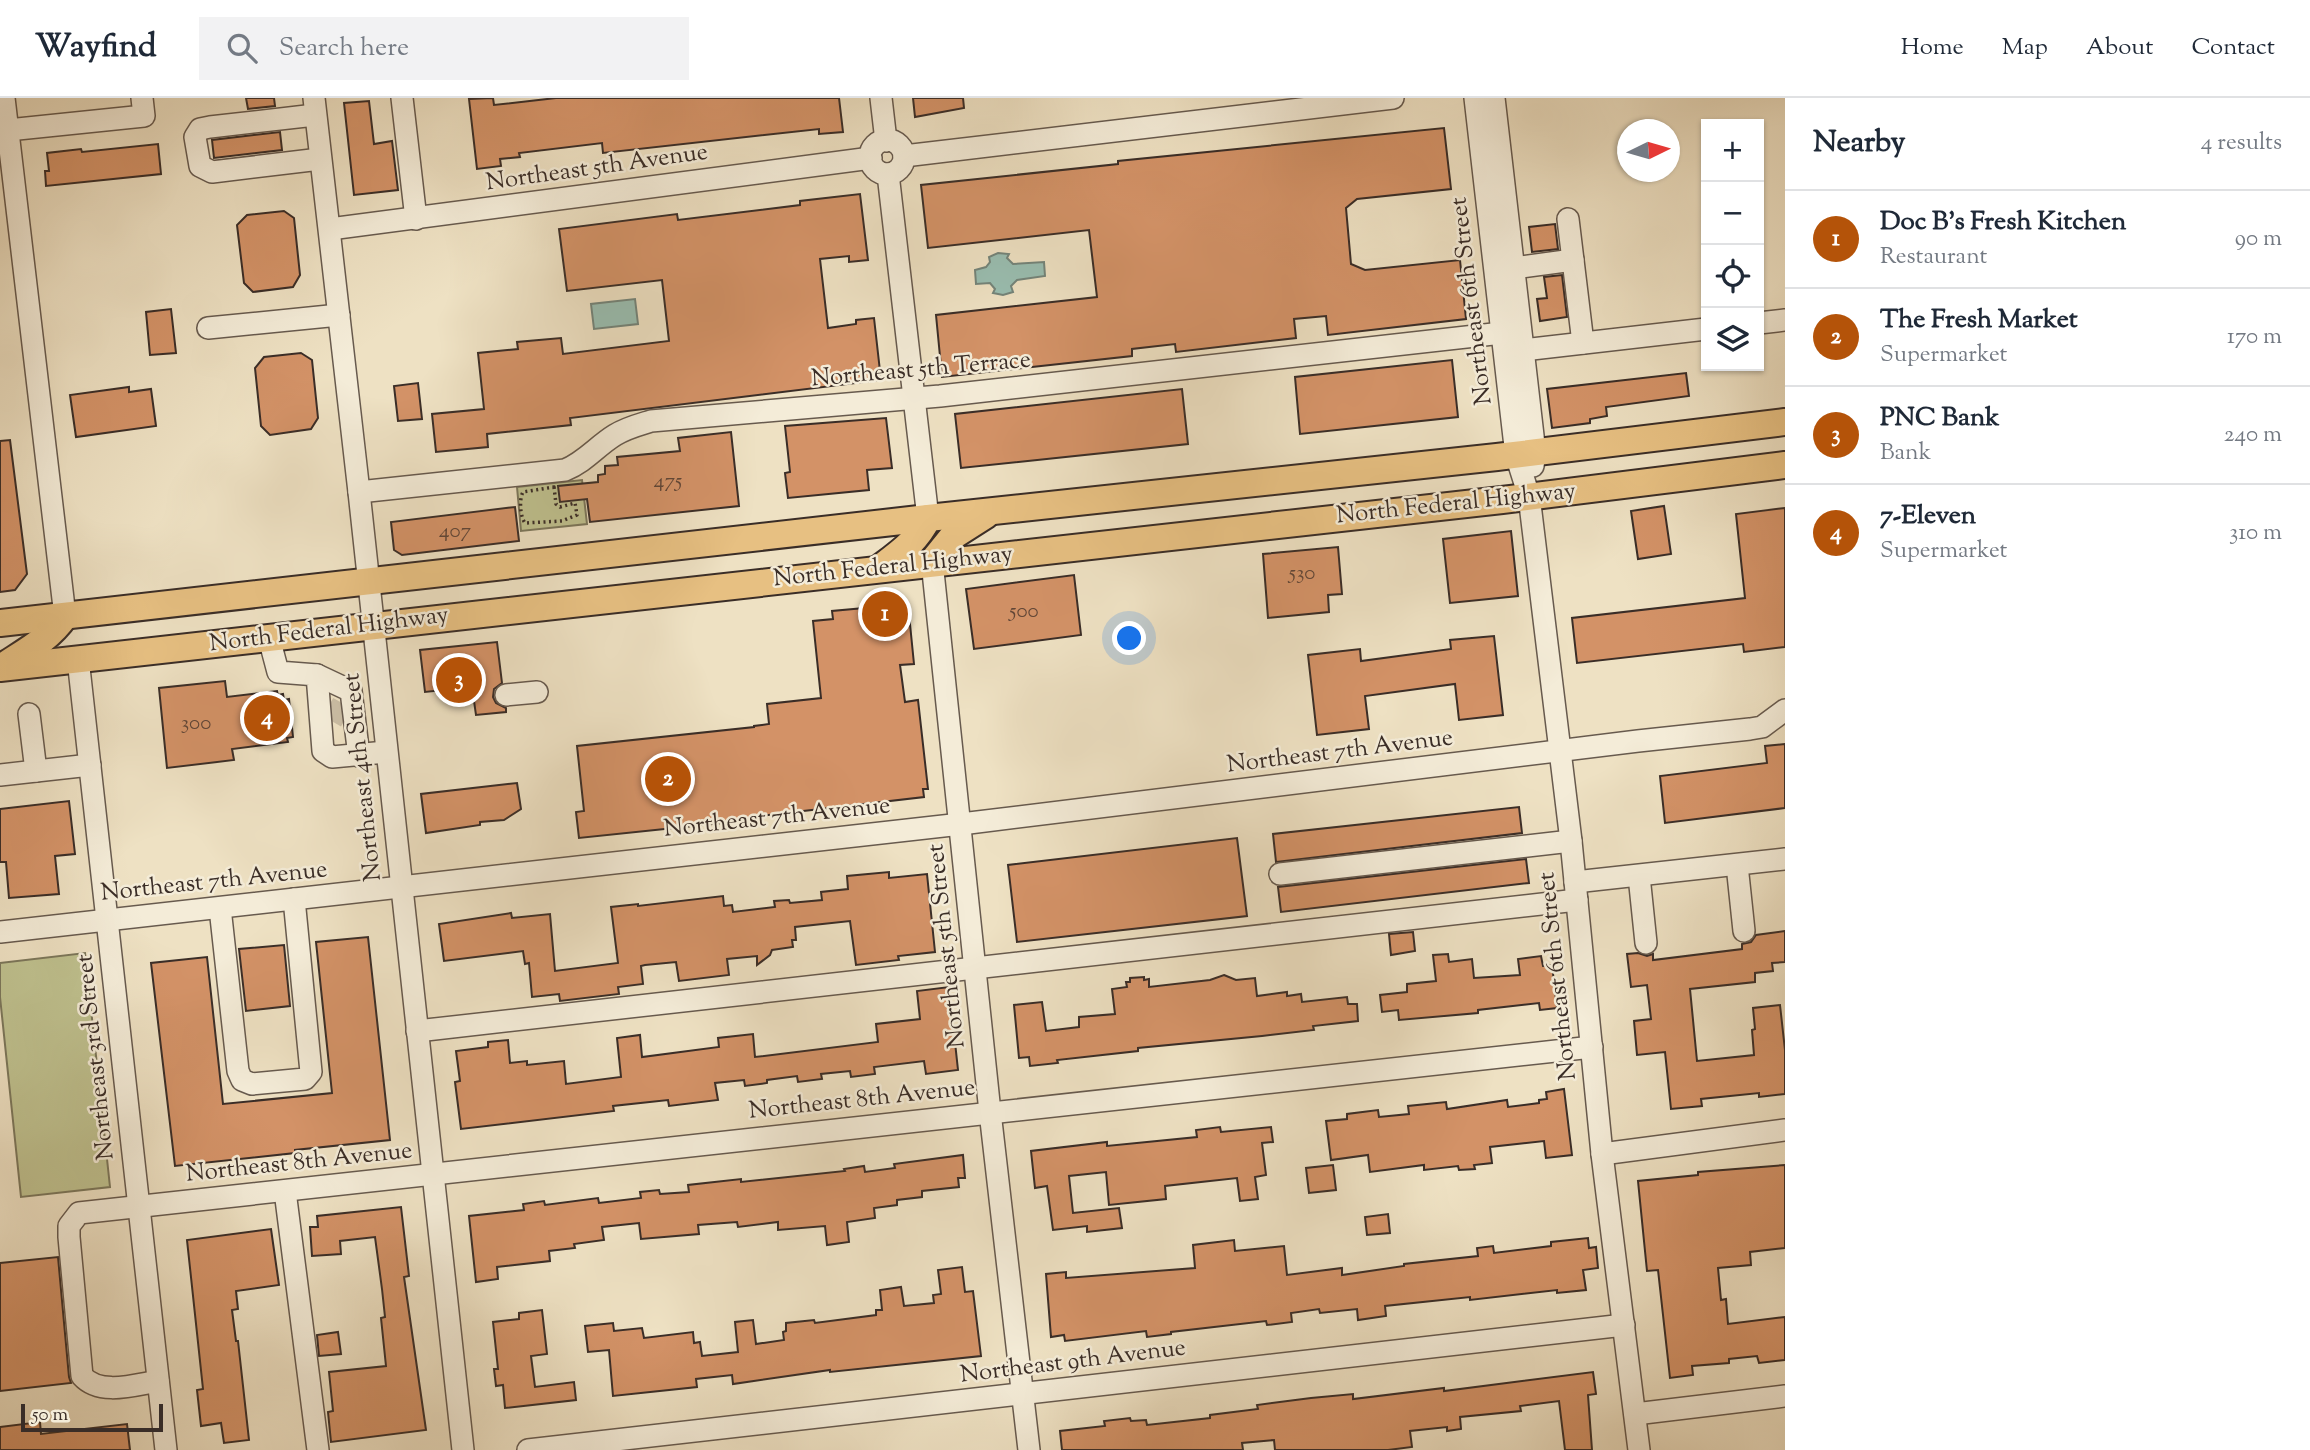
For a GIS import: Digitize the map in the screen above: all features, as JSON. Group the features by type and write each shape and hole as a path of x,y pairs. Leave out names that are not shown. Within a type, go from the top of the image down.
{"main road":[{"name":"North Federal Highway","path":"0,623 928,518 1526,454 1785,422"},
{"name":"North Federal Highway","path":"0,668 1785,465"},
{"path":"932,562 953,536 990,512"},
{"path":"880,568 910,546 921,534 928,518"},
{"path":"0,668 56,630 65,616"}],"street":[{"path":"4,98 65,616"},
{"path":"8,130 144,116 142,98"},
{"path":"402,98 416,219"},
{"path":"881,98 886,141"},
{"path":"904,156 1392,98"},
{"name":"Northeast 6th Street","path":"1475,98 1502,332 1526,454"},
{"name":"Northeast 6th Street","path":"1494,98 1523,350 1529,496 1576,891 1602,1154 1639,1450"},
{"path":"314,106 200,129 195,137 200,166 212,172 320,159"},
{"name":"Northeast 4th Street","path":"314,106 340,315 463,1450"},
{"path":"886,141 897,144 904,156 901,167 888,174 877,170 871,158 876,145 886,141"},
{"name":"Northeast 5th Avenue","path":"330,229 871,158"},
{"path":"888,174 928,518"},
{"path":"1568,219 1583,343"},
{"path":"1513,268 1573,260"},
{"path":"208,328 340,315"},
{"path":"1764,322 1785,320"},
{"path":"1523,350 1701,330"},
{"name":"Northeast 5th Terrace","path":"359,492 565,470 579,465 613,436 629,427 651,421 915,398 1502,332"},
{"name":"Northeast 5th Street","path":"932,562 1029,1450"},
{"path":"270,638 278,672 317,675 351,691 352,721 359,756"},
{"name":"Northeast 3rd Street","path":"78,659 166,1450"},
{"path":"317,675 323,704 323,751 332,757 386,752"},
{"path":"506,695 537,692"},
{"name":"Northeast 7th Avenue","path":"0,932 961,824 1750,729 1762,727 1785,710"},
{"path":"29,714 36,771"},
{"path":"0,775 90,765"},
{"path":"1280,874 1570,841"},
{"path":"417,1031 975,968 1576,891 1639,876 1785,859"},
{"path":"1737,865 1744,930"},
{"path":"1639,876 1646,943"},
{"path":"220,908 237,1071 242,1080 251,1084 305,1079 311,1072 311,1065 294,899"},
{"name":"Northeast 8th Avenue","path":"158,1381 107,1388 97,1387 82,1376 69,1226 79,1213 1592,1047"},
{"path":"1602,1154 1785,1130"},
{"path":"285,1191 318,1450"},
{"name":"Northeast 9th Avenue","path":"528,1450 1624,1325"},
{"path":"1635,1414 1785,1396"}],"path":[{"path":"554,487 556,504 560,507 575,503 577,515 562,521 530,524 523,519 521,496 527,490 554,487"}],"green space":[{"path":"582,480 587,524 521,531 517,487"},
{"path":"85,953 110,1187 21,1197 0,997 0,963"}],"water":[{"path":"998,253 1009,254 1007,258 1013,264 1044,262 1045,276 1017,280 1011,286 1013,292 1003,295 993,293 995,289 990,283 976,284 975,270 986,267 990,262 989,257"},
{"path":"635,299 638,324 594,329 591,304"}],"building":[{"path":"246,98 274,98 275,106 248,109"},
{"path":"493,98 494,105 556,98 839,98 843,132 819,134 819,129 603,153 602,143 519,153 520,157 500,159 501,166 477,169 469,99"},
{"path":"913,98 963,98 964,108 915,117"},
{"path":"369,101 374,144 392,141 398,190 354,195 344,103"},
{"path":"1444,128 1451,189 1357,199 1346,208 1351,264 1365,270 1460,260 1466,319 1328,335 1326,316 1294,319 1296,338 1176,352 1175,344 1132,349 1132,356 942,377 936,315 1097,297 1089,230 928,248 921,185 1118,164 1118,161"},
{"path":"280,132 282,150 214,158 212,140"},
{"path":"158,144 161,174 46,186 45,171 49,171 47,153"},
{"path":"860,194 868,260 849,262 849,256 820,259 828,328 874,318 881,380 570,418 571,425 487,434 488,447 436,452 432,414 484,409 478,353 518,349 517,342 561,338 563,354 669,341 662,280 567,291 559,229 677,214 678,220 800,205 800,201"},
{"path":"284,211 294,218 300,275 293,287 253,292 244,283 237,225 247,215"},
{"path":"1555,224 1558,249 1532,252 1529,227"},
{"path":"1562,275 1567,317 1540,321 1537,299 1547,298 1544,277"},
{"path":"171,309 176,353 150,355 146,312"},
{"path":"301,353 312,360 318,418 311,429 270,435 261,426 255,368 264,357"},
{"path":"1452,360 1458,417 1300,434 1295,377"},
{"path":"1686,373 1689,396 1606,407 1607,416 1590,419 1590,423 1552,428 1547,389"},
{"path":"418,383 422,419 398,421 394,386"},
{"path":"129,387 129,392 151,389 156,426 76,437 70,395"},
{"path":"1182,389 1188,444 961,468 955,414"},
{"path":"886,418 892,468 867,470 869,490 788,498 785,473 790,472 785,426"},
{"path":"731,432 739,506 590,522 587,499 560,502 558,486 598,482 598,475 605,474 605,466 618,465 617,457 680,451 678,438"},
{"path":"10,440 27,574 15,590 0,592 0,441"},
{"path":"1664,506 1671,554 1638,559 1631,511"},
{"path":"515,507 519,541 402,555 394,550 391,522"},
{"path":"1785,508 1785,647 1744,652 1743,644 1577,663 1572,618 1745,598 1736,514"},
{"path":"1511,531 1518,596 1450,603 1443,539"},
{"path":"1338,547 1342,594 1328,595 1329,612 1268,618 1263,554"},
{"path":"1074,575 1081,635 974,649 966,589"},
{"path":"908,604 914,664 900,665 905,702 918,700 928,789 923,789 924,797 760,816 760,819 579,838 576,812 584,811 577,746 769,724 767,704 821,698 813,621 833,619 832,611"},
{"path":"1494,636 1503,715 1459,720 1455,684 1365,696 1369,729 1317,735 1308,655 1360,649 1361,661 1451,649 1450,640"},
{"path":"497,642 502,683 494,689 493,697 496,703 506,708 506,712 476,715 472,687 425,692 420,650"},
{"path":"225,681 227,697 277,691 278,695 283,694 284,700 289,699 293,737 287,738 288,742 232,749 234,760 167,768 159,688"},
{"path":"1785,744 1785,808 1665,823 1660,776 1767,763 1765,746"},
{"path":"517,783 521,809 504,820 426,833 421,794"},
{"path":"69,801 75,854 55,856 59,894 9,898 6,862 0,862 0,809"},
{"path":"1519,807 1522,833 1276,862 1273,834"},
{"path":"1237,838 1247,916 1017,942 1008,865"},
{"path":"1526,859 1529,883 1281,912 1278,887"},
{"path":"889,872 889,878 927,874 935,952 856,965 850,921 795,927 796,940 792,940 793,947 772,950 770,955 757,965 757,956 727,959 729,975 679,981 676,962 645,965 641,966 643,984 618,987 619,994 560,1001 559,994 532,997 529,963 525,964 523,951 444,961 439,924 511,913 512,918 550,914 555,971 618,963 611,907 723,896 724,906 732,905 733,912 775,907 774,901 789,900 790,903 822,900 821,892 848,889 847,876"},
{"path":"1785,931 1785,962 1772,963 1773,971 1755,973 1755,982 1690,989 1697,1061 1754,1055 1753,1008 1780,1005 1785,1050 1785,1094 1759,1097 1759,1093 1701,1099 1702,1106 1671,1109 1665,1052 1637,1055 1634,1021 1651,1019 1647,985 1631,987 1627,954 1653,954 1653,960 1742,949 1742,944 1751,942 1756,935"},
{"path":"1413,932 1415,951 1391,955 1389,934"},
{"path":"368,937 390,1140 175,1166 151,963 207,957 223,1104 332,1093 316,942"},
{"path":"284,945 290,1006 246,1011 239,949"},
{"path":"1448,954 1449,962 1472,959 1474,978 1520,975 1518,959 1541,956 1543,966 1552,965 1557,1008 1540,1010 1539,1003 1478,1010 1478,1013 1399,1020 1398,1010 1382,1012 1380,995 1407,992 1407,984 1436,981 1433,955"},
{"path":"1224,975 1236,980 1255,978 1257,996 1287,992 1287,996 1301,994 1302,1002 1347,997 1348,1004 1357,1004 1358,1021 1313,1026 1314,1030 1138,1048 1138,1051 1057,1060 1058,1063 1030,1066 1029,1057 1019,1058 1014,1005 1042,1002 1046,1031 1079,1027 1079,1017 1115,1014 1112,989 1127,987 1126,982 1130,982 1130,978 1149,979 1149,987 1210,980"},
{"path":"949,987 958,1070 926,1074 924,1061 874,1067 875,1074 851,1077 850,1071 821,1074 822,1079 798,1082 797,1076 745,1086 744,1080 715,1083 718,1100 669,1106 668,1100 613,1106 614,1111 461,1129 455,1082 460,1081 456,1051 488,1047 488,1042 508,1040 510,1063 527,1061 527,1065 564,1061 566,1084 621,1077 617,1038 640,1035 642,1057 719,1047 718,1038 753,1034 755,1057 878,1042 876,1024 920,1019 917,991"},
{"path":"1564,1089 1572,1155 1546,1158 1544,1141 1490,1147 1492,1163 1474,1165 1475,1169 1459,1170 1458,1166 1424,1170 1424,1165 1370,1172 1368,1155 1331,1160 1326,1121 1347,1119 1347,1114 1378,1110 1379,1117 1409,1114 1408,1106 1446,1102 1447,1109 1507,1100 1508,1107 1539,1103 1539,1100 1547,1099 1546,1092"},
{"path":"1220,1127 1221,1132 1271,1127 1273,1142 1262,1143 1266,1175 1255,1177 1258,1199 1240,1201 1237,1178 1165,1186 1166,1199 1109,1205 1106,1172 1069,1176 1073,1213 1119,1208 1122,1228 1087,1232 1087,1226 1053,1230 1047,1186 1035,1188 1031,1151 1107,1142 1107,1146 1197,1137 1196,1130"},
{"path":"963,1155 965,1178 958,1178 959,1187 922,1191 922,1197 897,1200 897,1205 874,1208 875,1218 847,1222 849,1242 827,1245 825,1226 778,1230 778,1222 738,1227 737,1222 698,1225 699,1234 641,1239 639,1223 602,1227 604,1240 574,1244 575,1248 549,1251 550,1261 497,1267 498,1279 476,1282 469,1216 524,1210 523,1204 544,1201 545,1205 598,1198 599,1203 641,1198 640,1192 689,1192 688,1185 845,1171 844,1169 864,1166 865,1172 895,1168 894,1164"},
{"path":"1333,1165 1336,1190 1309,1193 1306,1168"},
{"path":"1785,1165 1785,1248 1750,1252 1751,1265 1718,1268 1721,1300 1726,1299 1728,1324 1785,1317 1785,1360 1759,1363 1757,1356 1729,1359 1729,1363 1692,1366 1693,1375 1670,1378 1658,1270 1647,1271 1638,1181 1698,1175 1698,1172"},
{"path":"401,1207 409,1276 404,1277 426,1430 331,1442 328,1412 333,1411 329,1372 386,1366 381,1318 385,1317 375,1237 340,1241 341,1254 312,1256 310,1227 318,1227 317,1216"},
{"path":"1388,1214 1390,1233 1367,1235 1365,1217"},
{"path":"271,1229 279,1285 236,1291 238,1309 232,1310 249,1440 224,1443 221,1423 201,1426 197,1390 203,1389 187,1240"},
{"path":"1588,1238 1589,1248 1596,1247 1598,1268 1583,1270 1586,1290 1557,1293 1557,1290 1385,1306 1386,1316 1358,1320 1357,1309 1320,1313 1319,1309 1291,1313 1292,1322 1267,1325 1266,1321 1147,1337 1146,1331 1065,1341 1064,1335 1051,1337 1046,1274 1066,1272 1066,1278 1195,1268 1193,1245 1234,1240 1235,1251 1284,1246 1287,1275 1342,1268 1342,1275 1404,1264 1478,1256 1477,1248 1493,1246 1494,1253"},
{"path":"58,1257 71,1383 0,1391 0,1263"},
{"path":"962,1267 965,1292 973,1291 981,1356 830,1370 733,1384 732,1375 696,1379 697,1387 613,1396 609,1350 588,1352 585,1326 613,1323 614,1331 642,1328 644,1338 693,1332 694,1343 700,1342 702,1356 738,1352 735,1322 753,1320 756,1344 784,1340 786,1323 814,1320 815,1323 876,1315 876,1310 882,1310 880,1290 901,1287 904,1306 934,1303 933,1295 941,1294 938,1270"},
{"path":"542,1310 547,1354 531,1356 535,1387 574,1382 576,1400 505,1408 503,1385 496,1386 494,1369 498,1369 493,1322 519,1319 519,1313"},
{"path":"338,1332 341,1354 319,1356 317,1335"},
{"path":"1593,1372 1596,1394 1588,1395 1592,1450 1565,1450 1559,1401 1520,1406 1521,1411 1460,1417 1461,1429 1447,1431 1447,1427 1410,1431 1412,1447 1388,1450 1275,1450 1274,1440 1242,1443 1243,1450 1062,1450 1060,1431 1105,1426 1104,1421 1130,1418 1131,1421 1146,1420 1147,1425 1210,1418 1210,1415 1258,1409 1257,1405 1311,1398 1353,1394 1353,1399 1444,1388 1444,1391"},
{"path":"40,1422 41,1434 127,1424 130,1450 0,1450 0,1427"}],"tunnel":[{"path":"328,707 349,719"}],"place":[{"name":"Doc B's Fresh Kitchen","path":"885,614"},
{"name":"PNC Bank","path":"459,680"},
{"name":"7-Eleven","path":"267,718"},
{"name":"The Fresh Market","path":"668,779"}]}
